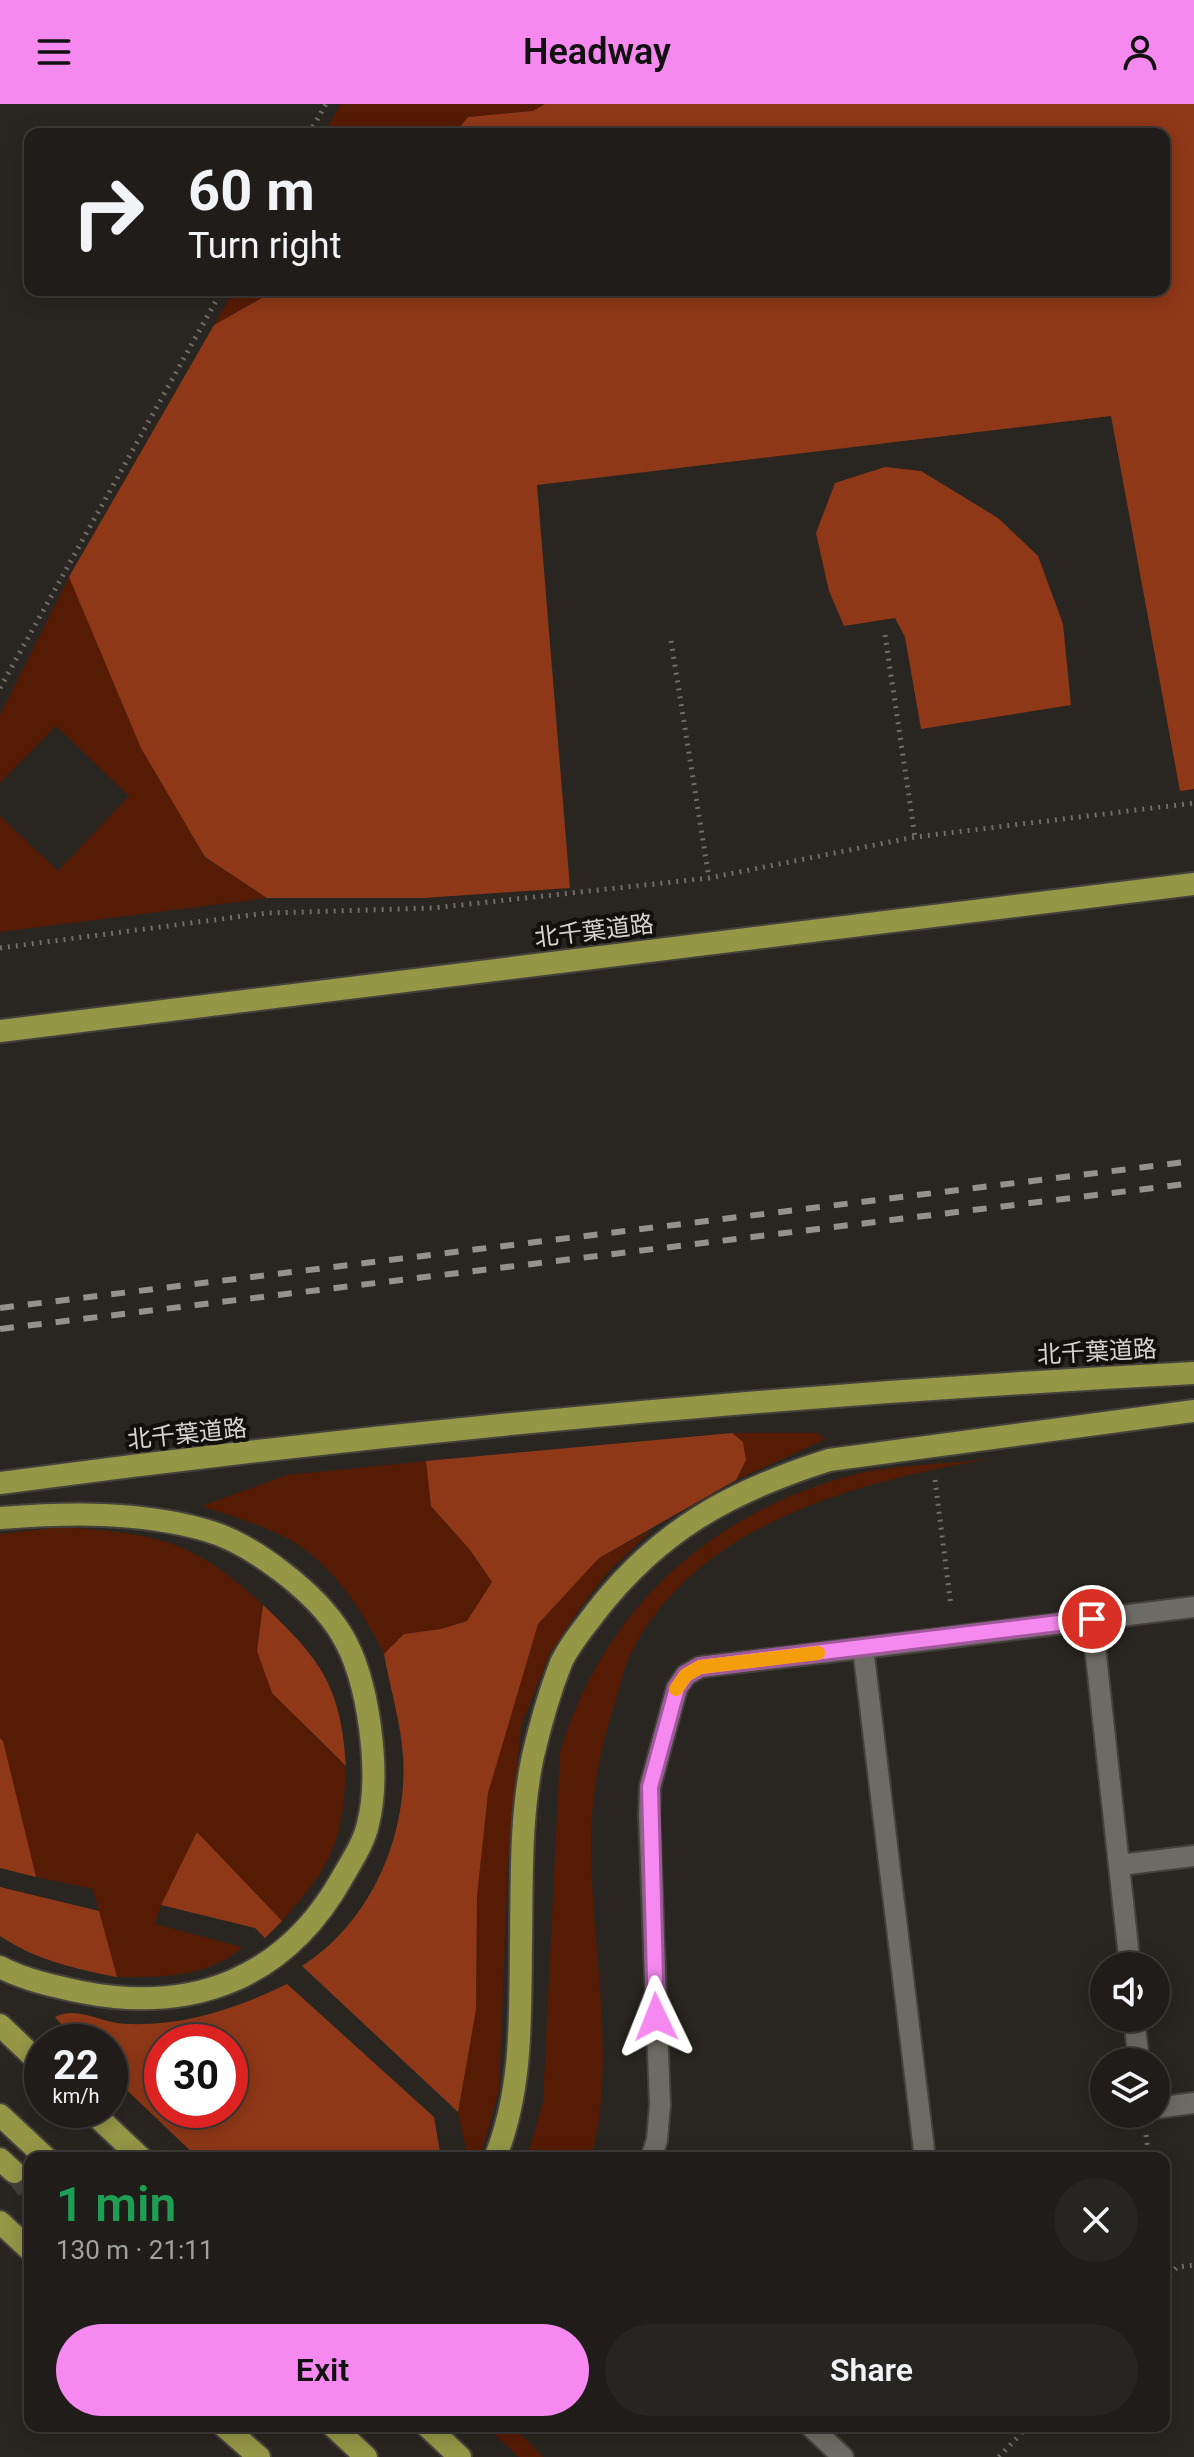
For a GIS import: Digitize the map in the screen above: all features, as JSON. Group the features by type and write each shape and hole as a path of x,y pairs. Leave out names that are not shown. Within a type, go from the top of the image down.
{"highway":[{"name":"北千葉道路","path":"0,1031 1194,884"},
{"name":"北千葉道路","path":"0,1483 269,1450 672,1410 998,1383 1194,1373"},
{"path":"497,2152 515,2090 523,1864 533,1756 562,1661 623,1577 662,1541 718,1503 776,1477 829,1460 1194,1411"},
{"path":"0,1518 62,1513 118,1515 206,1530 278,1569 313,1598 342,1635 362,1686 373,1776 368,1824 329,1901 306,1931 236,1981 200,1994 163,2000 117,1999 17,1976 0,1967"},
{"path":"0,2025 24,2048"},
{"path":"0,2115 40,2152"},
{"path":"109,2128 135,2152"},
{"path":"0,2222 24,2244"},
{"path":"231,2432 259,2457"},
{"path":"339,2432 366,2457"},
{"path":"433,2432 460,2457"}],"street":[{"path":"653,2152 660,2105 650,1787 677,1688 686,1675 700,1667 1194,1607"},
{"path":"1092,1619 1129,1952"},
{"path":"863,1648 924,2152"},
{"path":"1120,1865 1194,1856"},
{"path":"1170,2106 1194,2103"},
{"path":"819,2432 843,2457"}],"path":[{"path":"312,128 326,104"},
{"path":"0,688 219,296"},
{"path":"885,635 915,837"},
{"path":"671,641 709,878"},
{"path":"0,948 267,913 433,908 709,878 915,837 1194,803"},
{"path":"935,1480 952,1614"},
{"path":"1170,2275 1177,2267 1194,2265"},
{"path":"999,2457 1022,2432"}],"shaded area":[{"path":"341,104 545,104 533,111 468,117 459,128 327,128"},
{"path":"545,104 1194,104 1194,789 1180,791 1111,416 537,485 570,888 424,898 267,898 205,857 141,748 69,577 214,325 265,296 1170,296 1170,128 459,128 468,117 533,111"},
{"path":"231,296 265,296 214,325"},
{"path":"885,467 921,471 998,518 1038,556 1063,624 1071,705 921,729 905,637 895,618 844,626 829,591 816,533 835,483"},
{"path":"69,577 109,670 204,857 267,898 0,932 0,816 58,871 129,796 56,726 0,783 0,715"},
{"path":"732,1433 818,1433 824,1440 736,1480 746,1460 743,1442"},
{"path":"732,1433 743,1442 746,1460 736,1480 599,1558 538,1624 488,1793 477,1896 476,2010 458,2112 302,1966 326,1948 365,1902 380,1875 399,1817 403,1756 384,1654 404,1634 441,1629 467,1621 492,1582 470,1550 431,1506 426,1461"},
{"path":"990,1459 889,1480 838,1495 788,1515 741,1539 699,1569 662,1605 633,1649 603,1744 592,1810 592,1882 602,2037 600,2114 593,2152 529,2152 543,2102 560,1752 579,1702 603,1656 632,1614 666,1577 705,1545 747,1517 794,1495 845,1477 897,1467"},
{"path":"426,1461 431,1506 470,1550 492,1582 467,1621 441,1629 404,1634 384,1654 349,1595 314,1557 277,1533 202,1506 287,1475"},
{"path":"62,1527 123,1533 172,1544 215,1566 238,1583 263,1605 257,1651 311,1733 346,1766 342,1814 332,1851 313,1883 282,1921 198,1833 161,1905 155,1924 242,1947 215,1965 200,1970 167,1976 117,1977 93,1889 36,1877 0,1738 0,1534"},
{"path":"653,1529 608,1572 578,1611 550,1653 521,1726 508,1863 499,2090 482,2152 467,2152 458,2112 476,2010 477,1896 488,1793 510,1710 538,1624 599,1558"},
{"path":"263,1605 313,1658 324,1675 339,1714 346,1766 272,1693 257,1651"},
{"path":"0,1738 3,1741 36,1877 0,1868"},
{"path":"197,1832 282,1921 265,1938 255,1928 161,1905"},
{"path":"0,1887 99,1911 117,1977 56,1962 0,1936"},
{"path":"287,1984 434,2117 440,2152 192,2152 167,2128 248,2128 248,2024 148,2024 209,2014"},
{"path":"72,2013 118,2023 148,2024 144,2024 144,2106 128,2091 128,2024 61,2024 55,2017"},
{"path":"492,2432 519,2432 543,2457 519,2457"}],"tunnel":[{"path":"14,2172 24,2184"}],"railway":[{"path":"0,1308 1194,1161"},
{"path":"0,1329 1194,1183"}],"slow traffic":[{"path":"676,1689 686,1675 700,1667 818,1653"}],"route":[{"path":"656,2017 650,1787 677,1688 686,1675 700,1667 1092,1619"}]}
